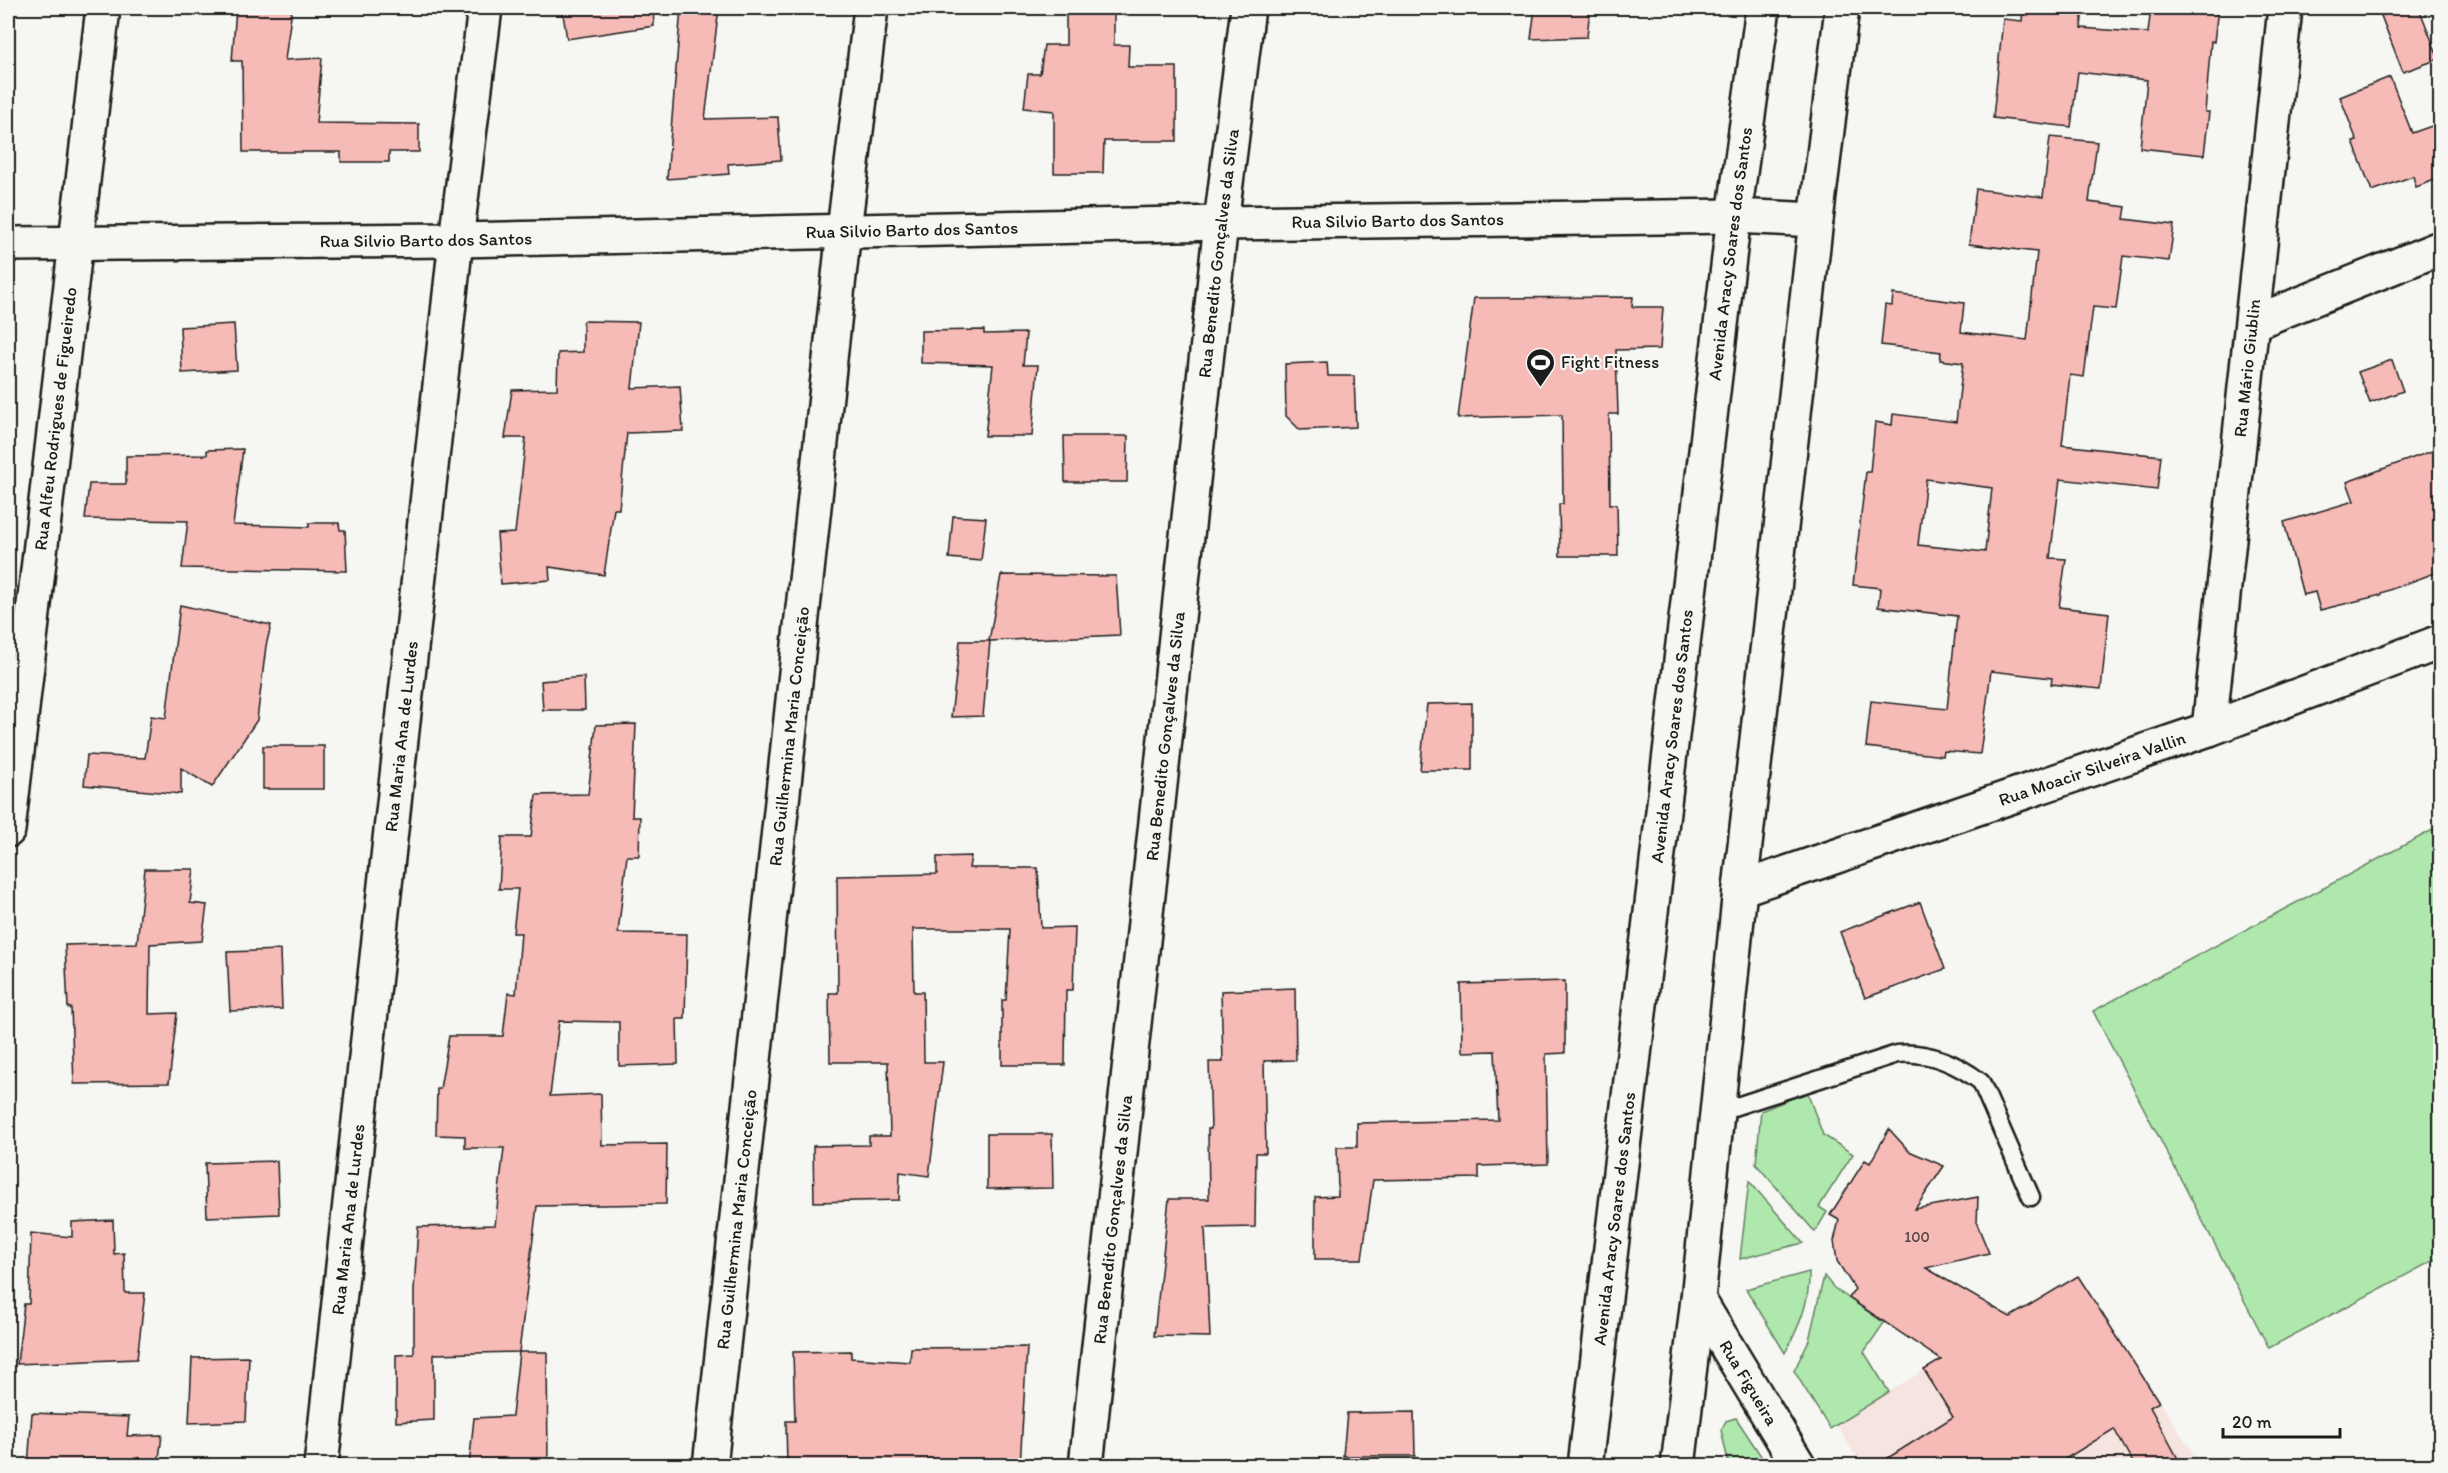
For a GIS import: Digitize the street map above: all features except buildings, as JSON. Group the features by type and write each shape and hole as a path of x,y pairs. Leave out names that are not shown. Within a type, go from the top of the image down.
{"street":[{"name":"Rua Alfeu Rodrigues de Figueiredo","path":"8,830 103,8"},
{"name":"Rua Maria Ana de Lurdes","path":"321,1466 456,240 485,8"},
{"name":"Rua Guilhermina Maria Conceição","path":"710,1466 844,230 871,8"},
{"name":"Rua Benedito Gonçalves da Silva","path":"1086,1466 1221,223 1248,8"},
{"name":"Avenida Aracy Soares dos Santos","path":"1585,1466 1734,216 1763,8"},
{"path":"1678,1466 1698,1299 1715,1113 1740,889 1842,8"},
{"name":"Rua Mário Giublin","path":"2209,729 2285,8"},
{"name":"Rua Silvio Barto dos Santos","path":"8,244 456,240 844,230 1734,216 1816,220"},
{"path":"2253,323 2440,248"},
{"name":"Rua Moacir Silveira Vallin","path":"1740,889 2209,729 2440,642"},
{"name":"Rua Figueira","path":"1698,1299 1799,1466"},
{"path":"1685,1399 1701,1466"}],"lane":[{"path":"1715,1113 1897,1054 1918,1054 1930,1057 1965,1070 1981,1082 2031,1197"}],"shaded area":[{"path":"2078,1276 2201,1465 1861,1465 1836,1424"}],"green space":[{"path":"2440,826 2440,1257 2269,1348 2093,1011"},
{"path":"1807,1092 1823,1135 1853,1154 1819,1207 1827,1212 1815,1232 1756,1164 1761,1111"},
{"path":"1749,1181 1803,1243 1740,1259"},
{"path":"1809,1272 1808,1294 1803,1314 1785,1353 1746,1289"},
{"path":"1824,1276 1834,1288 1884,1323 1864,1352 1889,1392 1830,1429 1794,1371 1809,1340"},
{"path":"1736,1418 1767,1465 1729,1465 1721,1430 1726,1421"}],"place":[{"name":"Fight Fitness","path":"1540,388"}]}
